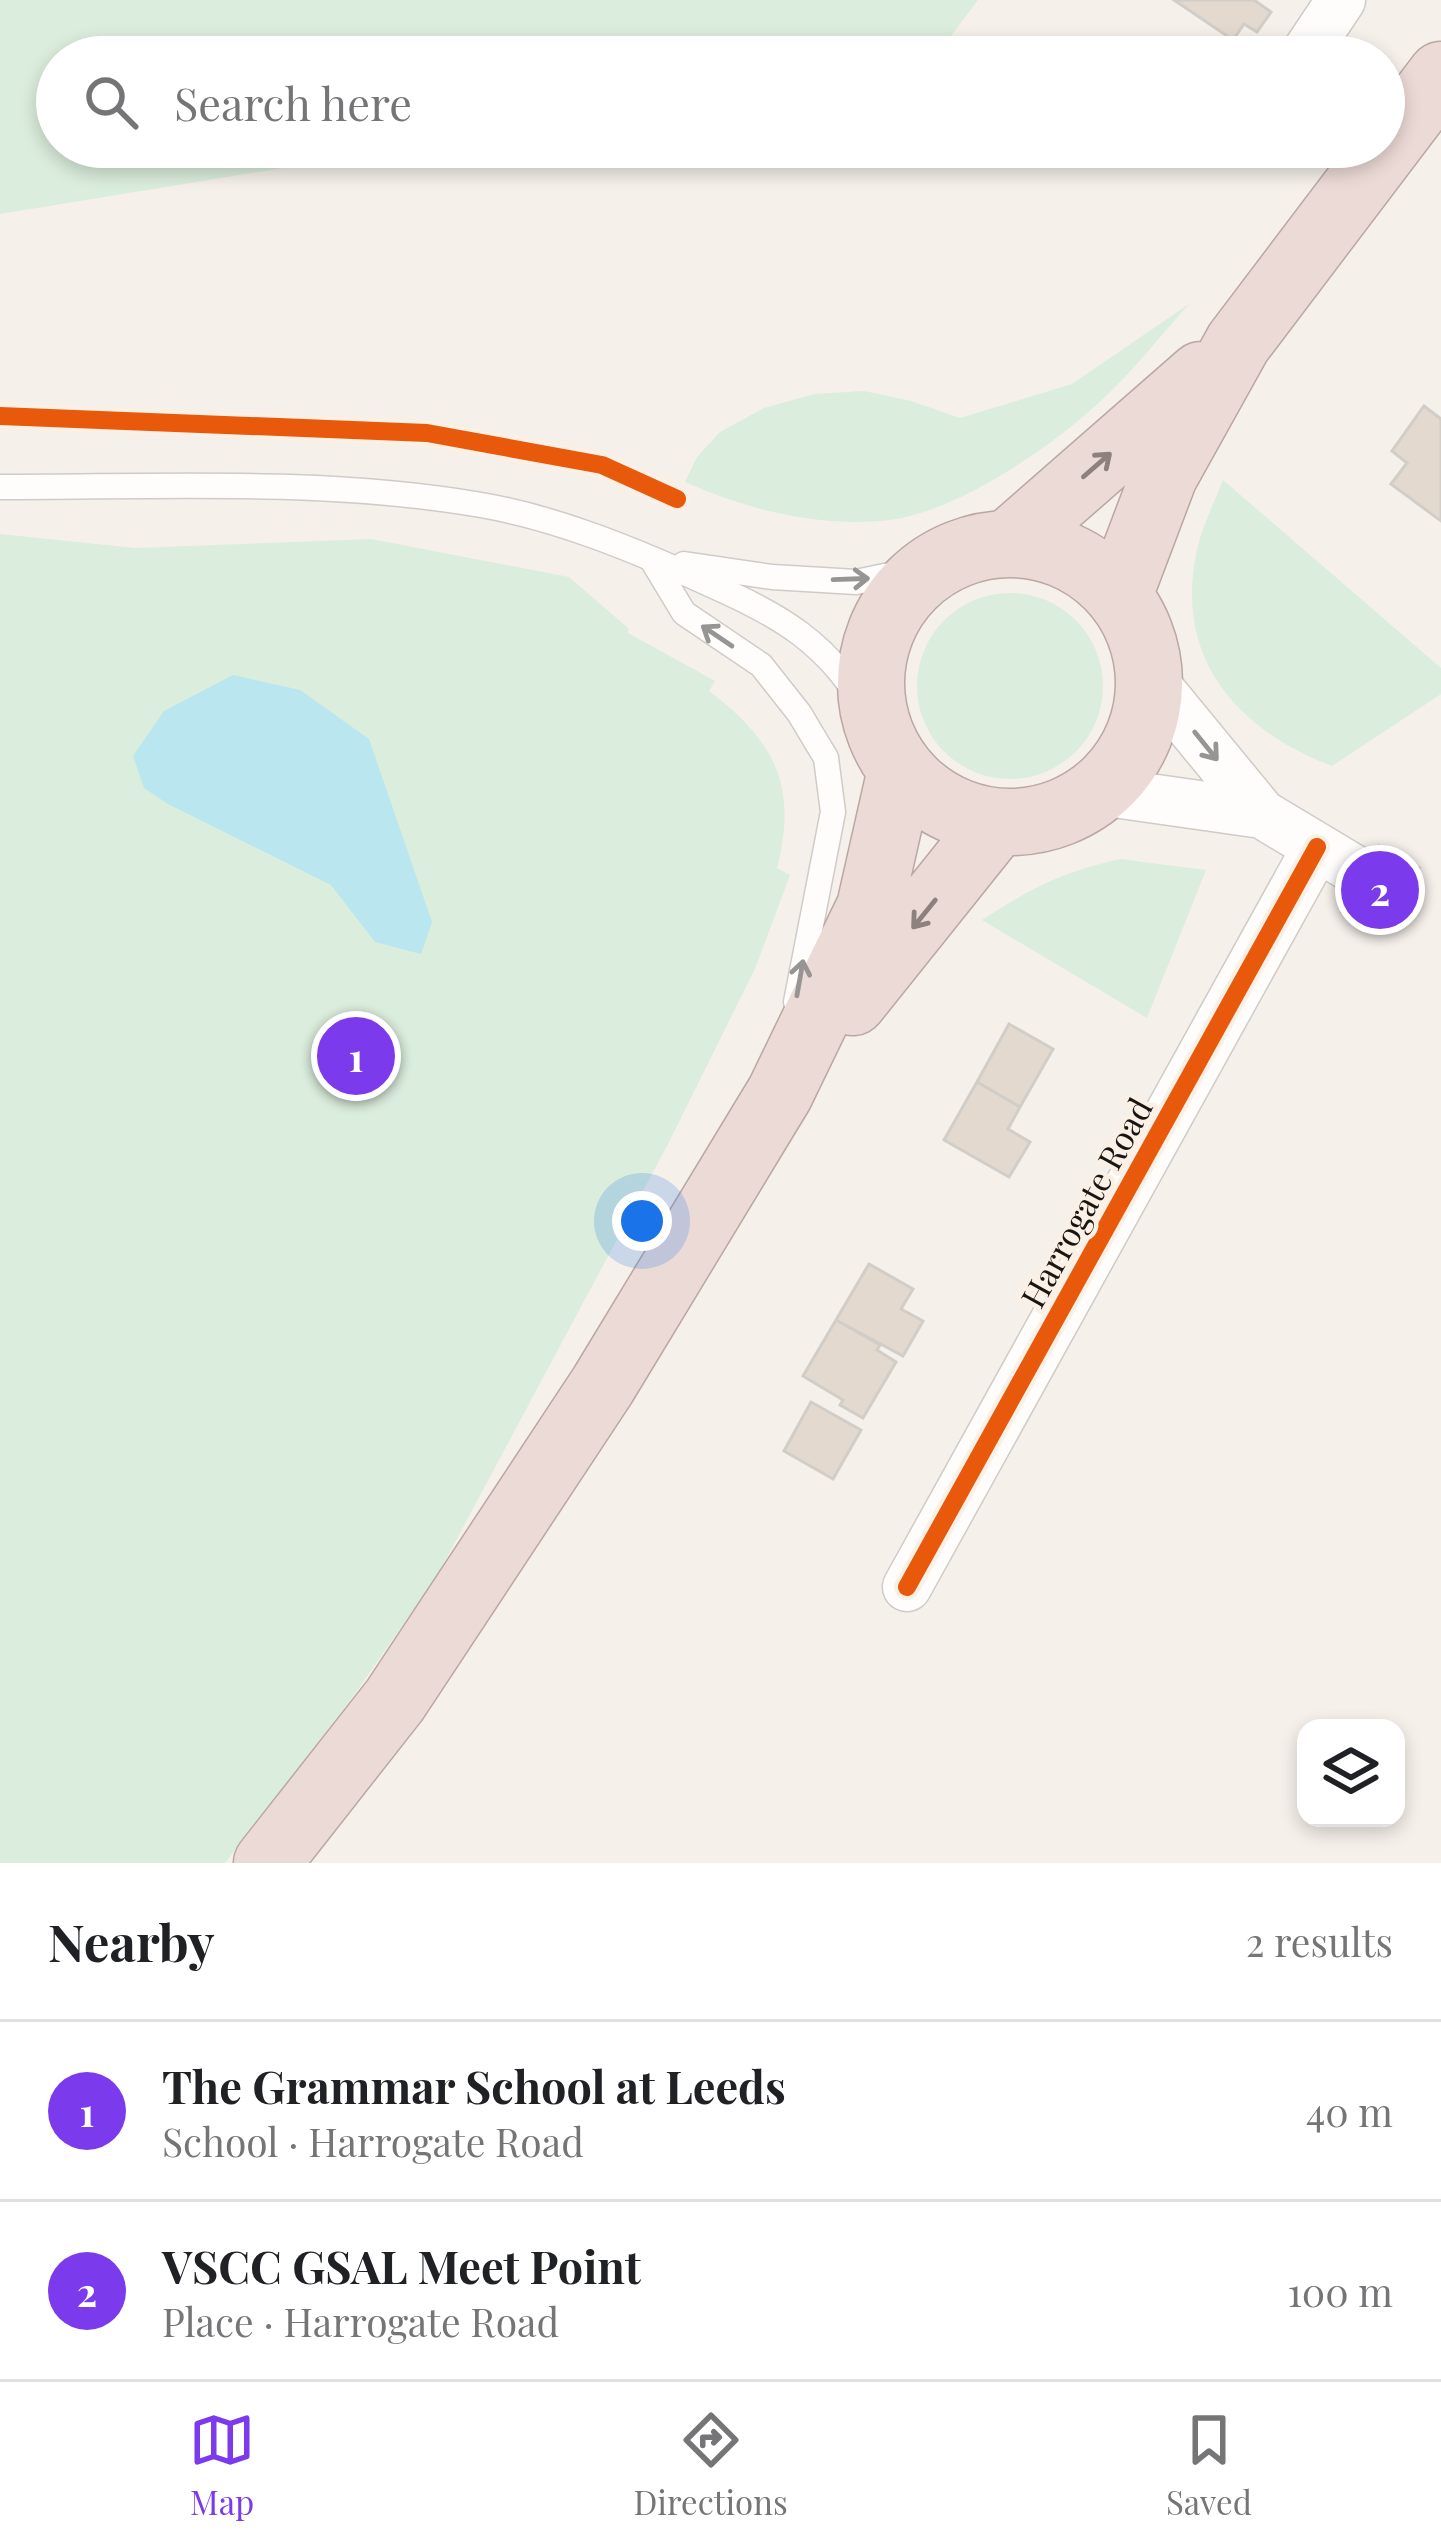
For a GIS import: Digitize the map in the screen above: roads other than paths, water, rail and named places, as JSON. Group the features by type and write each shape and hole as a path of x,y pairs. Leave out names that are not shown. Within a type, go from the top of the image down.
{"highway":[{"path":"1405,114 1441,76"},
{"path":"1119,595 1164,476 1238,343 1358,168"},
{"path":"1009,542 1238,343"},
{"path":"267,1863 394,1700 603,1385 780,1094 870,907 889,750 870,684 877,638 899,597 933,566 970,549 1009,542 1050,549 1088,567 1119,595 1142,634 1151,679 1146,720 1129,759 1100,791 1070,810 1034,822 997,822 961,814 928,796 889,750"},
{"path":"780,1094 997,822"}],"street":[{"path":"1317,36 1341,0"},
{"path":"1151,679 1262,814 1387,889"},
{"path":"1100,791 1262,814"},
{"name":"Harrogate Road","path":"907,1587 1316,847"}],"lane":[{"path":"0,487 242,487 429,497 543,520 652,559 765,610 816,644 855,686 889,750"},
{"path":"652,559 772,577 856,582 933,566"},
{"path":"652,559 684,613 760,665 799,712 826,758 833,812 780,1094"}],"water":[{"path":"233,675 300,690 369,739 432,922 421,954 375,942 331,885 144,788 133,756 164,711"}],"place":[{"name":"VSCC GSAL Meet Point","path":"1380,890"},
{"name":"The Grammar School at Leeds","path":"356,1056"}]}
